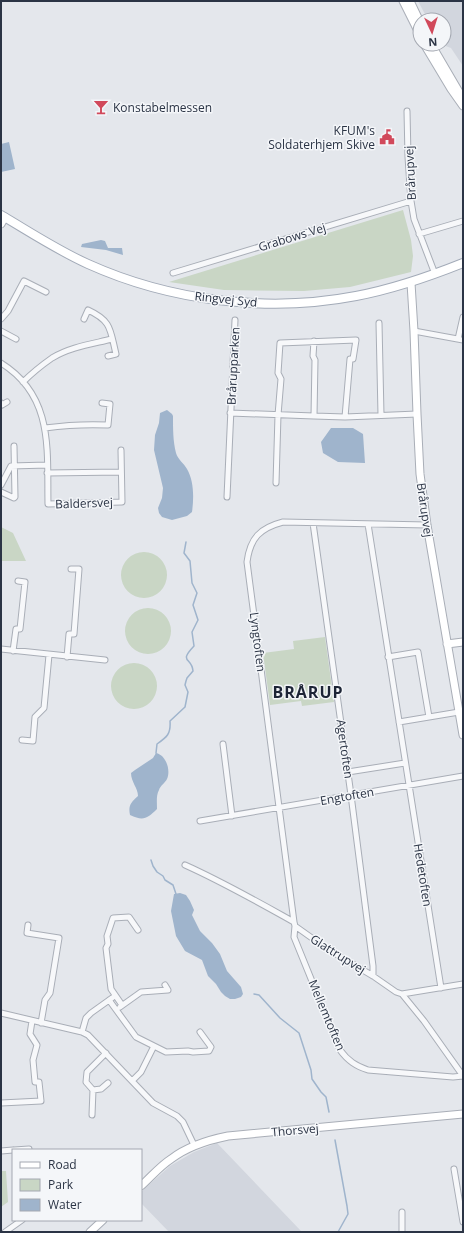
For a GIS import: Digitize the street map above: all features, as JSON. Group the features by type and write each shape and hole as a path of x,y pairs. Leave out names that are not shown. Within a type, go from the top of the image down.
{"main road":[{"name":"Ringvej Syd","path":"2,219 89,265 110,273 143,284 199,297 244,302 302,302 355,296 410,283 463,263"}],"street":[{"path":"403,1 412,19"},
{"path":"410,1 415,12"},
{"path":"429,52 463,106"},
{"path":"436,52 463,99"},
{"name":"Brårupvej","path":"407,111 410,201 414,219 435,274"},
{"name":"Grabows Vej","path":"173,273 410,201"},
{"path":"420,234 463,221"},
{"path":"1,319 8,311 24,281 46,292"},
{"name":"Brårupvej","path":"410,283 414,331 420,474 427,525 463,735"},
{"path":"84,319 88,310 99,315 108,325 116,354 108,356"},
{"path":"414,331 461,340 463,317"},
{"name":"Brårupparken","path":"227,497 235,320"},
{"path":"379,323 381,415"},
{"path":"1,331 16,339"},
{"path":"23,382 41,366 59,355 79,347 112,339"},
{"path":"276,483 278,415 281,379 278,373 280,343 356,340 353,359 350,359 345,416"},
{"path":"314,341 314,416"},
{"name":"Baldersvej","path":"1,363 14,373 32,393 42,415 45,428 48,504 122,502 121,450"},
{"path":"45,428 80,424 108,425 110,404 102,403"},
{"name":"Brårupparken","path":"230,413 314,416 417,414"},
{"path":"1,492 14,498 15,497 14,446"},
{"path":"1,486 11,466 47,465"},
{"path":"47,473 121,472"},
{"name":"Lyngtoften","path":"294,924 248,562 248,551 257,535 264,529 283,522 427,525"},
{"name":"Agertoften","path":"312,523 348,772 373,966 373,976"},
{"name":"Hedetoften","path":"368,524 408,786 441,988"},
{"path":"67,657 68,634 74,634 79,569 71,569"},
{"path":"13,651 16,629 20,629 25,582 18,581"},
{"path":"447,644 463,642"},
{"path":"1,649 105,660"},
{"path":"388,657 418,652 429,717"},
{"path":"22,740 33,741 35,717 44,708 49,655"},
{"path":"399,722 459,712"},
{"path":"223,744 232,816"},
{"path":"348,772 405,763"},
{"name":"Engtoften","path":"200,821 463,776"},
{"name":"Glattrupvej","path":"185,865 248,896 294,924 326,948 373,976 396,992 402,994 424,1021 463,1076"},
{"path":"122,1006 111,989 106,948 108,944 107,936 113,918 129,917 138,930"},
{"name":"Mellemtoften","path":"294,924 294,937 340,1050 345,1057 359,1067 368,1070 453,1077 463,1076"},
{"path":"28,925 27,933 59,938 50,993 45,1000 41,1023"},
{"path":"402,994 463,984"},
{"path":"116,1010 141,992 168,990 165,985"},
{"path":"82,1032 86,1018 116,996"},
{"path":"109,1000 136,1037 166,1052 209,1051 211,1047 200,1032"},
{"path":"1,1013 82,1032 88,1035 153,1103 177,1116 184,1122 194,1145"},
{"path":"1,1103 41,1101 39,1082 36,1082 33,1060 37,1045 30,1034 32,1020"},
{"path":"132,1081 141,1072 154,1046"},
{"path":"92,1115 93,1090 86,1082 87,1072 106,1053"},
{"path":"93,1090 101,1089 108,1083"},
{"name":"Thorsvej","path":"142,1185 170,1159 194,1145 216,1138 463,1114"},
{"path":"1,1151 12,1150"},
{"path":"454,1169 463,1222"},
{"path":"402,1212 402,1232"},
{"path":"5,1232 21,1221"},
{"path":"90,1232 102,1221"}],"shaded area":[{"path":"418,1 463,1 463,66 452,50 452,12 424,12"},
{"path":"217,1143 301,1231 169,1232 142,1204 142,1191 170,1166 194,1152"}],"green space":[{"path":"403,210 411,240 413,256 411,272 350,287 304,291 224,290 169,282"},
{"path":"1,527 13,533 26,561 1,561"},
{"path":"139,552 149,552 157,556 163,562 167,570 167,580 163,588 157,594 149,598 139,598 131,594 125,588 121,580 121,570 125,562 131,556"},
{"path":"153,608 157,609 167,618 170,622 170,640 161,650 153,654 143,654 135,650 126,640 125,626 129,618 139,609"},
{"path":"325,637 334,702 302,706 301,701 270,705 263,653 294,649 293,641"},
{"path":"129,663 139,663 147,667 153,673 157,681 157,691 153,699 147,705 139,709 129,709 121,705 115,699 111,691 111,681 115,673 121,667"},
{"path":"1,1171 6,1171 8,1202 1,1207"}],"water":[{"path":"9,142 15,169 1,172 1,144"},
{"path":"101,240 105,241 108,248 122,248 123,255 106,250 81,247 82,244"},
{"path":"167,410 173,416 176,453 189,474 193,495 192,512 187,516 172,520 162,517 159,513 158,508 162,498 163,488 154,450 155,435 159,423 160,413"},
{"path":"331,428 353,428 363,434 365,463 338,462 323,453 321,442"},
{"path":"156,753 160,754 167,763 168,767 167,779 160,787 158,792 157,809 145,818 134,817 130,815 129,812 132,802 138,796 131,773 153,758"},
{"path":"180,893 186,895 190,901 194,910 192,915 200,931 212,943 220,954 227,971 241,987 243,994 241,997 230,999 225,996 208,976 202,960 185,951 176,936 171,911 174,894"}],"waterway":[{"path":"156,753 157,744 166,737 169,732 170,721 185,707 188,692 185,685 187,678 193,671 186,658 189,651 194,646 192,632 198,620 193,605 197,593 192,583 190,561 184,553 186,542"},
{"path":"151,860 157,872 173,885 176,894"},
{"path":"254,994 259,995 280,1018 299,1033 311,1070 312,1079 326,1097 329,1112"},
{"path":"335,1140 348,1214 338,1232"}],"place":[{"name":"Konstabelmessen","path":"101,107"},
{"name":"KFUM's Soldaterhjem Skive","path":"387,137"}],"district":[{"name":"BRÅRUP","path":"308,692"}]}
